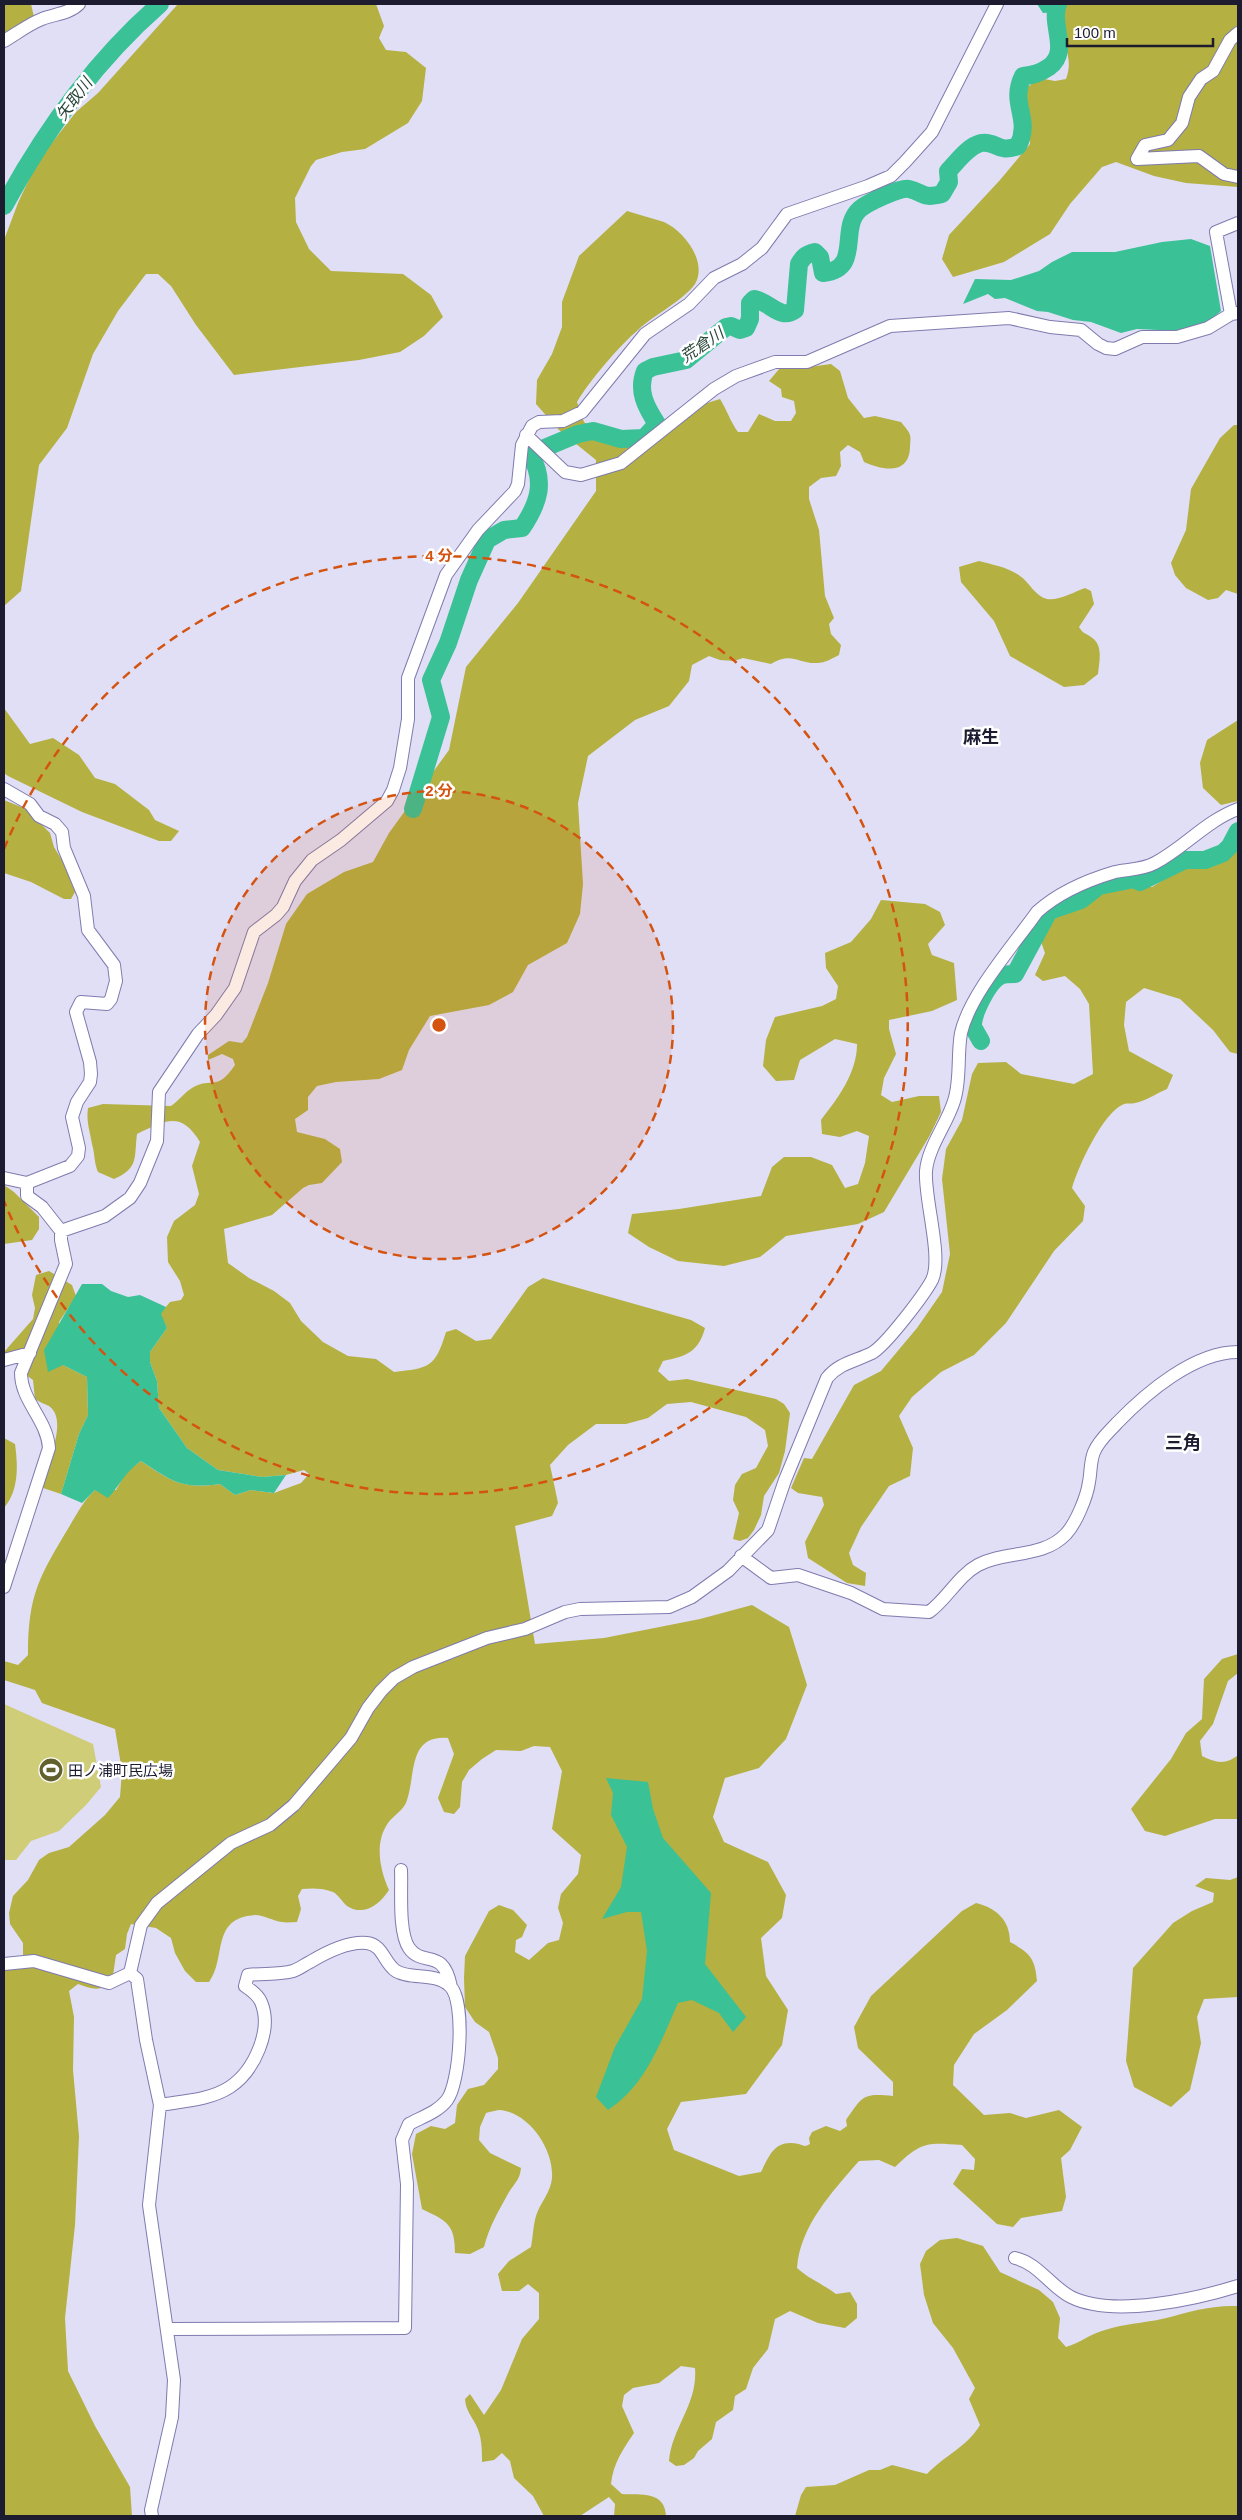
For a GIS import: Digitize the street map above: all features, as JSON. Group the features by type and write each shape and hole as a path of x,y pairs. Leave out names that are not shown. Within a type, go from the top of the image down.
{"street":[{"path":"4,41 42,19 75,8 78,4"},
{"path":"61,1231 105,1216 130,1198 140,1183 157,1141 159,1092 198,1034 216,1015 235,988 254,932 283,907 295,881 312,860 341,840 387,801 393,790 400,768 408,719 408,678 443,584 452,564 478,530 515,491 518,484 522,445 532,426 539,422 563,421 582,412 645,334 689,304 714,278 742,264 762,248 787,214 891,176 932,132 997,4"},
{"path":"1238,33 1230,40 1213,71 1201,79 1189,97 1182,123 1173,135 1168,140 1145,145 1137,159 1199,156 1224,174 1238,177"},
{"path":"526,435 565,472 571,474 590,474 621,464 714,389 736,376 775,362 807,362 890,326 1009,318 1050,327 1081,330 1098,344 1106,348 1115,349 1142,337 1177,337 1208,328 1234,314 1216,232 1238,223"},
{"path":"4,789 30,804 40,816 55,824 62,832 64,848 84,896 88,930 108,954 116,972 116,981 111,999 106,1004 82,1002 76,1012 90,1062 91,1074 90,1082 73,1110 73,1125 79,1148 78,1156 70,1166 27,1183 4,1178"},
{"path":"130,1973 141,1925 157,1903 231,1843 270,1825 294,1805 351,1738 368,1708 381,1690 394,1678 412,1667 487,1638 525,1629 565,1612 580,1609 669,1607 692,1597 714,1583 768,1530 785,1480 827,1378 833,1371 856,1358 872,1352 884,1343 933,1278 934,1257 926,1171 955,1098 962,1033 973,1002 1037,912 1050,901 1096,878 1138,869 1157,862 1214,820 1238,809"},
{"path":"4,1587 49,1448 48,1433 21,1386 21,1373 66,1264 60,1240 61,1231 42,1207 27,1196 27,1183"},
{"path":"741,1556 771,1578 798,1575 851,1594 883,1609 929,1612 965,1575 978,1566 992,1559 1034,1552 1066,1533 1089,1485 1093,1454 1100,1442 1145,1395 1157,1387 1199,1361 1217,1355 1238,1352"},
{"path":"4,1360 30,1353"},
{"path":"168,2329 405,2328 407,2184 402,2140 409,2124 440,2109 448,2098 457,2076 459,2034 456,1998 451,1987 449,1974 440,1963 415,1953 406,1941 402,1914 401,1870"},
{"path":"160,2105 205,2098 230,2087 242,2077 253,2061 260,2046 264,2029 263,2011 261,2002 245,1986 248,1975 294,1971 312,1960 352,1944 364,1943 374,1945 396,1971 438,1979 451,1987"},
{"path":"4,1964 34,1961 109,1983 130,1973"},
{"path":"130,1973 136,1979 146,2040 160,2105 149,2205 168,2329 174,2399 151,2510 152,2516"},
{"path":"1015,2258 1025,2260 1072,2298 1093,2303 1120,2306 1175,2301 1238,2286"}],"shaded area":[{"path":"4,4 31,4 34,17 13,34 4,33"},
{"path":"178,4 376,4 384,26 379,38 386,50 406,52 426,68 422,101 408,123 365,149 342,152 316,160 295,198 296,222 309,249 331,271 403,274 431,295 443,317 424,336 400,352 359,360 234,375 196,325 171,286 158,274 146,274 118,311 93,354 67,428 39,465 21,591 4,606 4,240 18,203 37,162 76,112 98,93"},
{"path":"1037,4 1066,4 1058,12 1043,13"},
{"path":"1066,4 1238,4 1238,187 1186,183 1154,176 1116,162 1102,167 1070,204 1050,234 1004,262 953,277 942,259 949,235 1000,180 1030,144 1025,89 1039,78 1055,81 1066,79 1069,61 1064,39 1063,18"},
{"path":"627,211 664,222 679,232 692,248 696,257 698,275 695,284 690,290 639,329 597,374 577,402 584,422 612,442 653,445 707,403 720,399 738,432 748,432 759,414 775,421 791,421 796,413 794,401 782,397 781,389 769,381 780,368 831,364 840,371 848,398 864,418 875,416 901,422 908,430 910,441 908,456 905,463 900,467 886,468 864,462 860,452 848,445 840,452 841,466 836,476 821,478 809,487 809,499 819,530 825,596 834,618 829,624 831,634 841,645 839,655 820,663 784,658 771,664 743,658 734,661 720,660 709,656 692,665 689,681 669,706 635,720 588,756 578,803 583,884 580,914 567,943 528,965 513,992 489,1005 430,1016 409,1050 402,1070 379,1079 336,1082 317,1086 308,1097 308,1110 295,1119 297,1132 325,1139 340,1149 342,1162 322,1183 303,1188 272,1215 224,1229 228,1263 290,1303 301,1321 323,1342 348,1356 376,1359 394,1372 415,1369 429,1364 438,1353 446,1332 456,1329 476,1341 491,1339 528,1287 543,1278 691,1320 705,1328 699,1343 690,1352 663,1361 658,1371 669,1381 687,1379 776,1399 784,1404 790,1413 785,1451 779,1473 764,1496 761,1515 748,1538 740,1541 733,1539 739,1513 733,1500 735,1485 742,1474 756,1468 768,1446 765,1430 746,1417 691,1402 667,1404 648,1418 626,1424 596,1424 568,1445 550,1465 558,1503 552,1516 515,1526 535,1644 604,1638 700,1619 752,1605 789,1627 807,1685 786,1739 759,1768 725,1778 713,1817 724,1842 768,1862 786,1895 782,1918 761,1938 766,1976 788,2010 782,2045 746,2094 681,2102 667,2129 674,2150 739,2176 761,2172 774,2149 779,2146 791,2143 808,2145 810,2144 809,2138 812,2132 826,2126 840,2131 847,2126 846,2120 864,2098 875,2095 893,2096 893,2082 858,2048 854,2027 871,1996 962,1911 976,1903 990,1908 1005,1921 1008,1927 1010,1942 1027,1953 1033,1961 1037,1981 1007,2010 974,2034 954,2065 953,2085 984,2115 1010,2113 1026,2118 1059,2110 1082,2127 1070,2150 1061,2158 1066,2197 1062,2211 1021,2218 1013,2227 997,2224 953,2184 962,2169 974,2170 975,2159 962,2145 932,2144 918,2148 895,2167 879,2160 859,2161 819,2210 804,2238 797,2268 836,2294 850,2292 857,2304 857,2318 845,2328 818,2323 790,2311 775,2319 768,2349 753,2368 746,2389 735,2396 733,2410 716,2422 712,2439 698,2451 694,2458 684,2465 676,2466 669,2461 675,2437 693,2393 695,2368 681,2366 659,2383 633,2388 624,2395 622,2406 634,2433 616,2463 611,2484 622,2494 644,2495 657,2498 665,2508 666,2516 614,2516 615,2504 609,2497 580,2516 544,2516 533,2496 514,2478 510,2461 502,2453 494,2460 482,2462 479,2434 465,2399 470,2394 484,2415 501,2390 522,2339 539,2319 539,2293 528,2284 519,2291 502,2291 498,2274 509,2261 531,2247 536,2216 548,2193 552,2178 549,2156 538,2135 521,2118 501,2110 486,2113 480,2127 479,2140 490,2153 521,2168 518,2178 495,2219 484,2247 470,2254 455,2253 455,2243 448,2225 438,2217 422,2209 412,2154 416,2134 431,2126 445,2129 455,2123 457,2105 468,2089 484,2085 498,2069 498,2058 489,2032 475,2022 465,2007 465,1956 489,1911 499,1905 513,1910 527,1925 522,1937 516,1940 515,1952 529,1960 548,1943 559,1940 563,1923 558,1908 561,1894 578,1874 581,1855 552,1829 562,1771 550,1747 534,1746 521,1751 496,1750 482,1759 469,1770 462,1782 460,1807 454,1814 444,1812 438,1798 454,1754 448,1738 435,1739 426,1743 420,1749 413,1768 406,1803 388,1823 381,1839 381,1865 389,1890 376,1904 365,1909 353,1909 347,1906 333,1892 318,1889 302,1889 298,1896 301,1909 297,1922 282,1922 255,1915 241,1918 231,1923 225,1931 214,1972 209,1982 196,1982 185,1971 175,1953 171,1938 156,1928 131,1924 127,1934 125,1949 116,1955 112,1982 96,1989 78,1984 69,1991 74,2017 73,2070 79,2136 75,2225 65,2318 68,2371 95,2426 130,2487 132,2516 4,2516 4,1964 23,1959 23,1943 10,1924 9,1913 13,1896 28,1880 39,1860 49,1853 69,1847 105,1815 120,1797 122,1771 115,1729 42,1703 35,1690 4,1680 4,1661 18,1665 28,1655 30,1617 37,1587 50,1560 83,1504 95,1490 116,1490 126,1472 141,1461 178,1482 196,1485 220,1484 235,1495 251,1490 274,1493 301,1483 309,1474 304,1470 286,1475 262,1477 218,1470 187,1448 159,1408 157,1381 150,1362 150,1352 167,1328 160,1314 170,1302 181,1300 184,1295 180,1281 168,1262 167,1237 174,1221 195,1205 199,1194 192,1166 200,1142 193,1132 179,1122 172,1121 156,1125 137,1134 134,1161 128,1171 114,1179 98,1172 88,1122 88,1108 103,1104 171,1106 192,1088 204,1083 218,1081 229,1074 235,1065 233,1059 222,1054 208,1060 208,1055 229,1041 242,1043 247,1037 268,983 286,924 307,894 344,872 373,862 389,833 449,750 466,667 518,603 596,491 596,460 559,430 536,404 537,380 552,354 562,327 562,302 579,256"},
{"path":"1191,239 1210,246 1221,311 1209,321 1179,331 1137,329 1121,333 1091,322 1073,320 1048,312 1037,311 1005,298 995,299 988,294 963,304 975,279 1011,280 1039,271 1072,252 1115,252 1162,242"},
{"path":"1234,425 1238,425 1238,594 1226,590 1218,598 1208,600 1186,588 1175,575 1171,563 1186,530 1191,489 1220,438"},
{"path":"979,561 1010,570 1023,579 1039,595 1047,599 1061,597 1085,588 1091,591 1094,604 1079,627 1098,644 1100,654 1098,674 1084,685 1064,687 1010,656 994,621 961,582 959,567"},
{"path":"4,708 30,744 53,738 79,755 95,778 115,784 149,810 155,820 179,831 171,841 159,841 82,812 8,776 4,773"},
{"path":"1238,720 1238,801 1221,805 1203,788 1200,763 1207,740"},
{"path":"4,800 26,809 50,833 54,847 63,862 75,892 71,899 64,899 31,882 4,873"},
{"path":"1238,833 1238,1054 1230,1052 1213,1030 1180,999 1144,988 1126,1002 1124,1025 1129,1051 1173,1075 1167,1089 1139,1102 1124,1104 1116,1109 1108,1118 1092,1141 1072,1188 1085,1206 1083,1221 1054,1251 1006,1323 974,1355 941,1372 912,1397 899,1416 913,1448 910,1476 889,1486 861,1527 849,1553 853,1565 866,1573 865,1586 847,1583 808,1558 805,1542 824,1505 822,1497 798,1493 791,1488 804,1458 812,1459 854,1385 881,1371 917,1328 942,1292 950,1254 942,1179 946,1149 962,1120 972,1074 978,1063 1006,1062 1021,1074 1074,1084 1093,1074 1089,1004 1080,989 1065,976 1043,981 1035,975 1045,953 1039,936 1057,914 1082,906 1100,891 1131,884 1152,887"},
{"path":"881,900 925,904 940,912 945,925 928,944 932,955 954,963 957,1000 932,1011 889,1020 889,1029 896,1054 884,1078 881,1095 892,1102 919,1096 939,1096 941,1112 930,1135 884,1212 858,1224 786,1236 760,1257 724,1266 678,1261 649,1247 628,1233 632,1214 679,1209 761,1196 772,1167 784,1157 811,1157 832,1165 845,1188 858,1184 865,1163 869,1136 857,1131 840,1137 822,1134 821,1120 840,1094 850,1075 854,1065 857,1044 835,1039 800,1060 794,1080 776,1081 763,1066 766,1040 775,1017 822,1006 836,999 838,986 826,968 825,953 851,942 871,919"},
{"path":"4,1185 14,1192 39,1217 39,1229 32,1240 4,1244"},
{"path":"49,1271 72,1285 76,1296 59,1322 63,1365 87,1377 88,1415 79,1434 61,1494 43,1488 41,1483 55,1443 57,1421 55,1413 49,1406 35,1399 33,1380 26,1375 22,1360 4,1365 4,1352 33,1319 35,1308 32,1295 36,1275"},
{"path":"82,1284 102,1284 111,1291 128,1297 140,1295 166,1307 161,1314 167,1328 150,1352 150,1362 157,1381 159,1408 187,1448 218,1470 262,1477 286,1475 274,1493 251,1490 235,1495 220,1484 186,1484 170,1479 141,1461 135,1465 108,1498 95,1490 82,1503 61,1494 79,1434 88,1415 87,1377 63,1365 48,1372 44,1350"},
{"path":"4,1438 15,1444 17,1469 15,1486 4,1508"},
{"path":"1238,1654 1238,1673 1228,1681 1213,1724 1200,1741 1202,1756 1212,1760 1225,1762 1238,1755 1238,1819 1215,1819 1165,1836 1145,1831 1131,1809 1171,1759 1186,1733 1202,1719 1204,1679 1222,1659"},
{"name":"田ノ浦町民広場","path":"4,1704 93,1744 101,1787 86,1805 59,1831 31,1841 16,1860 4,1860"},
{"path":"606,1778 648,1782 653,1809 663,1838 711,1893 705,1964 746,2017 733,2032 719,2013 692,2000 678,2003 658,2048 642,2076 621,2100 608,2110 596,2097 615,2047 642,1999 647,1951 641,1912 627,1912 602,1919 621,1887 627,1847 611,1815 613,1793"},
{"path":"1238,1877 1238,1997 1204,1999 1197,2017 1201,2043 1190,2090 1171,2107 1134,2087 1126,2061 1133,1968 1173,1923 1192,1911 1213,1902 1214,1893 1195,1886 1206,1878 1230,1880"},
{"path":"957,2238 983,2246 1000,2272 1039,2290 1053,2302 1060,2318 1058,2338 1066,2347 1112,2328 1209,2308 1238,2306 1238,2516 795,2516 801,2495 806,2487 835,2485 869,2470 880,2470 892,2465 927,2474 962,2446 980,2425 969,2399 975,2388 953,2348 933,2323 924,2295 920,2264 926,2251 940,2240"}],"waterway":[{"name":"矢取川","path":"4,206 36,151 73,98 114,49 160,4"},
{"name":"荒倉川","path":"413,809 441,717 431,680 448,643 469,580 487,540 504,530 522,528 533,510 539,483 538,473 530,454 578,434 593,431 621,439 644,438 657,424 646,405 642,392 645,371 653,367 686,360 726,327 731,326 740,330 746,328 750,319 750,303 754,299 765,303 779,312 790,313 795,310 800,262 807,255 815,252 820,257 823,273 835,270 843,264 854,217 864,206 884,196 905,189 927,196 942,194 949,182 948,171 972,147 981,143 990,143 1001,148 1018,146 1023,127 1018,95 1019,86 1023,76 1040,72 1055,61 1059,45 1056,20 1058,4"},
{"path":"981,1041 973,1027 973,1022 982,999 995,979 1003,975 1015,974 1049,911 1081,900 1099,886 1134,879 1140,882 1185,860 1205,860 1223,853 1230,846 1238,831"}],"place":[{"name":"田ノ浦町民広場","path":"51,1770"}],"district":[{"name":"麻生","path":"981,737"},
{"name":"三角","path":"1183,1443"}]}
